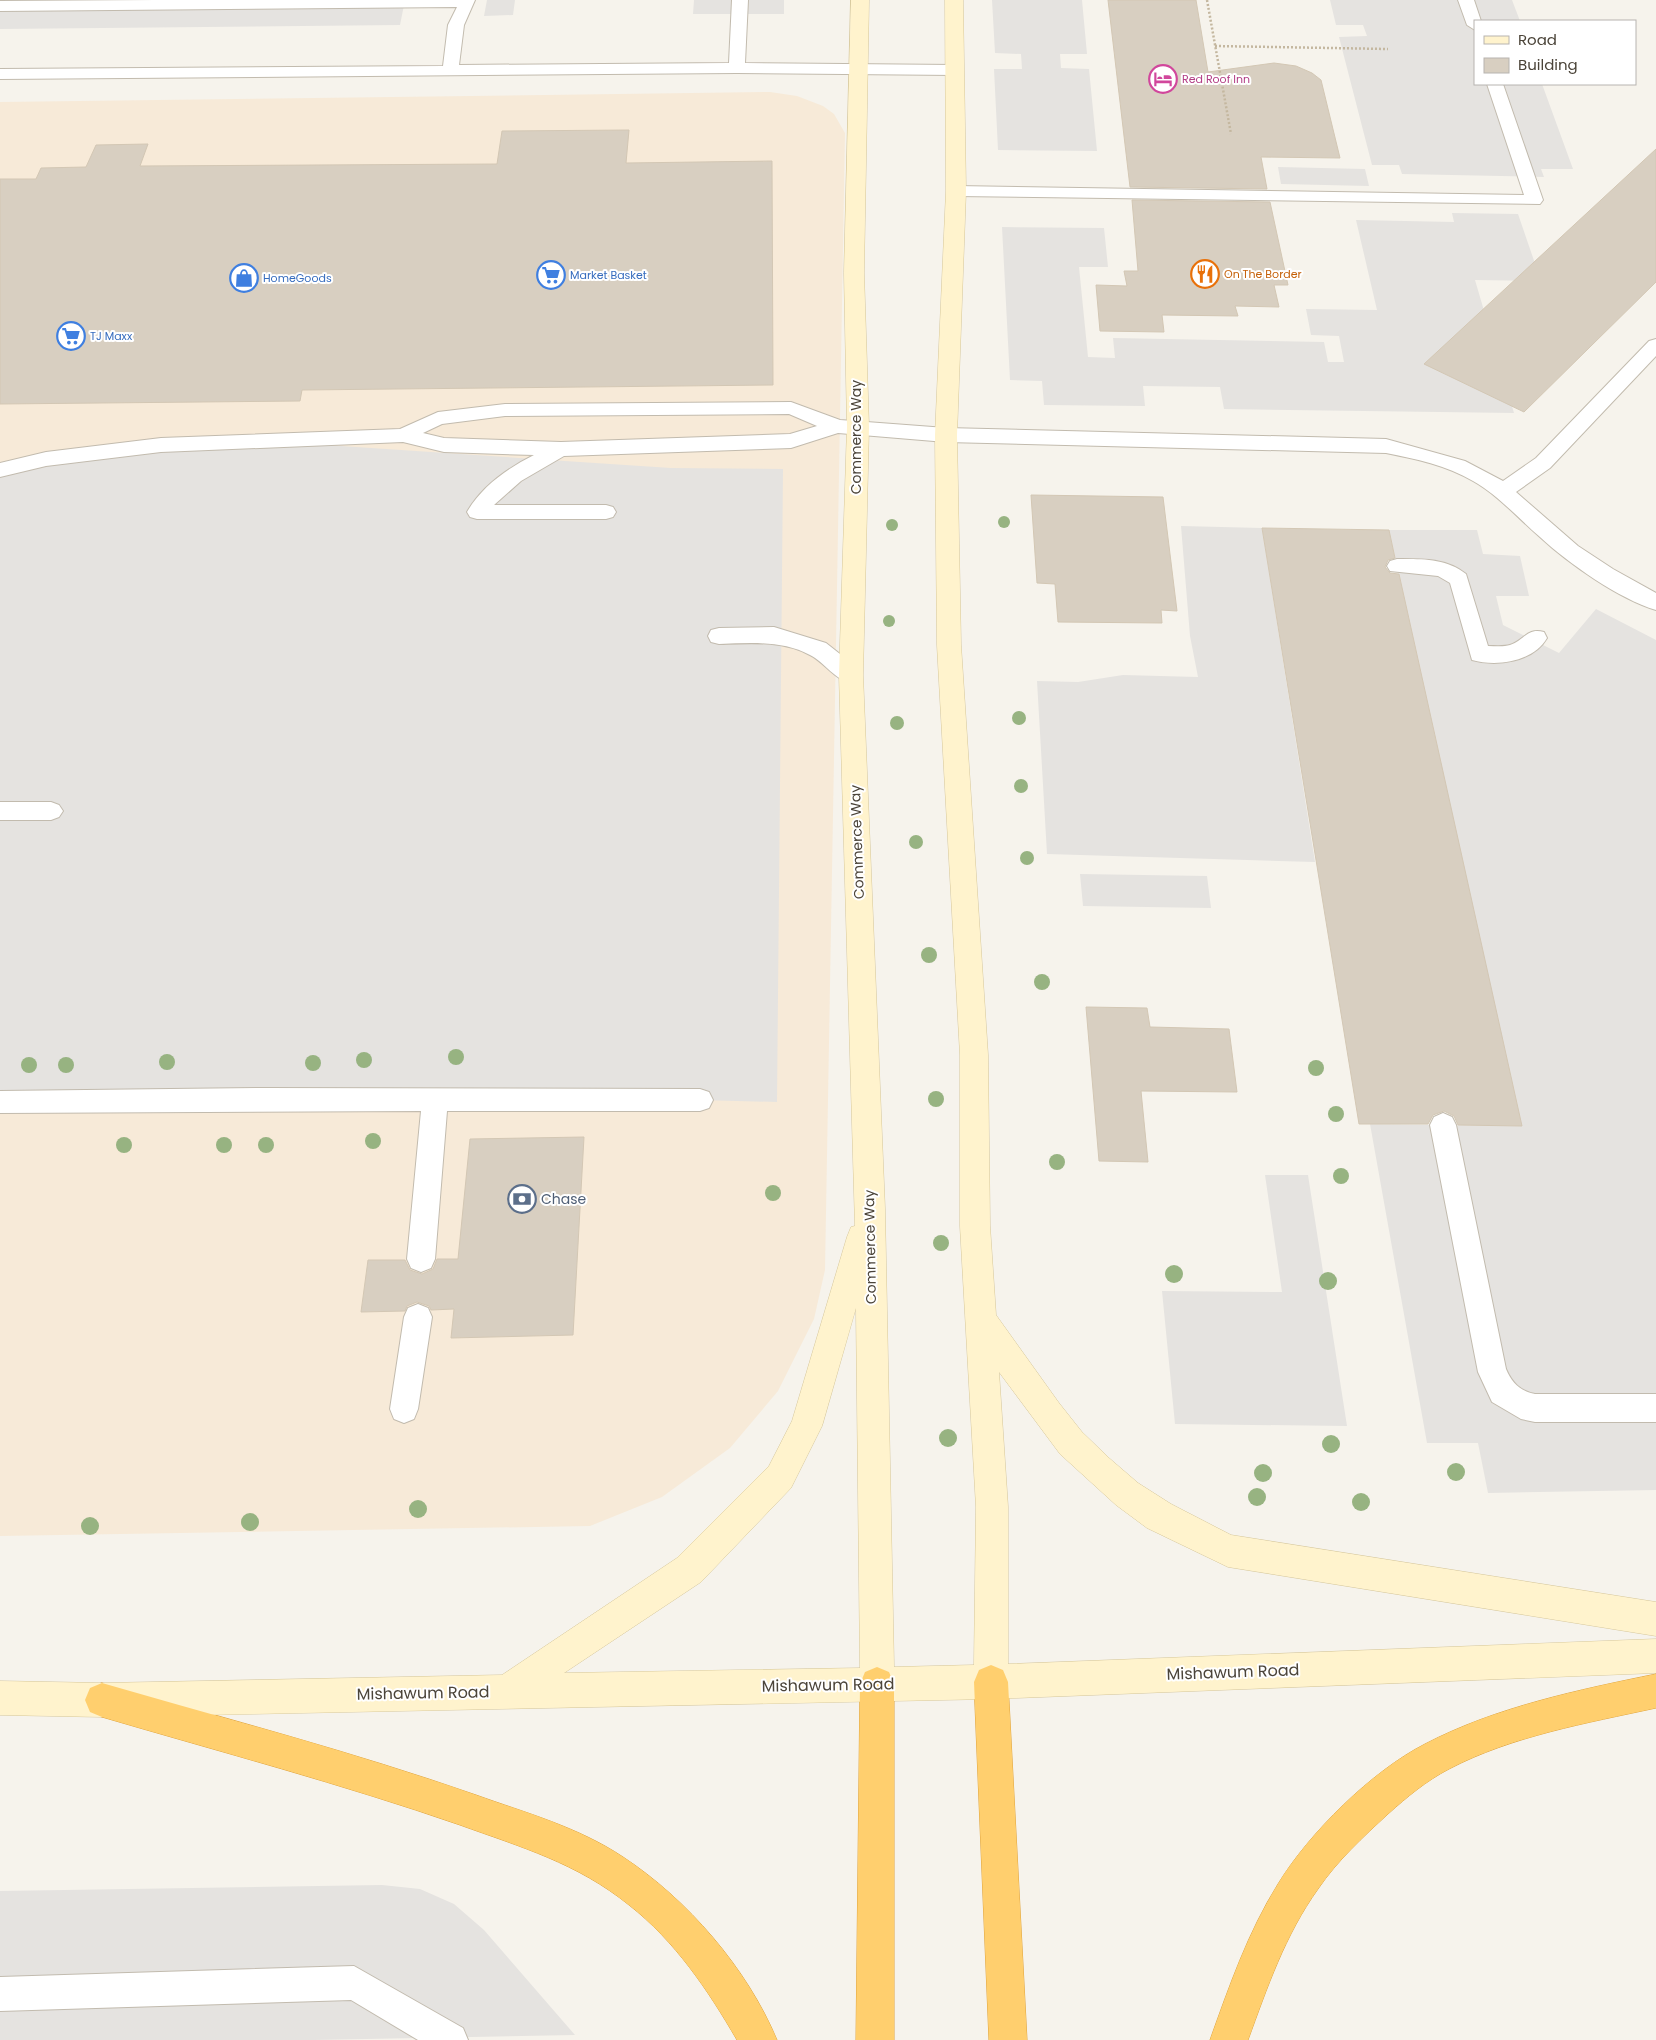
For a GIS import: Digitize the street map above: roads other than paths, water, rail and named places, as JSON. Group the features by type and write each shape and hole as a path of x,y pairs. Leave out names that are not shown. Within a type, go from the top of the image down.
{"highway":[{"path":"991,1682 1008,2040"},
{"path":"874,2040 877,1684"},
{"path":"1229,2040 1249,1985 1275,1926 1296,1890 1320,1856 1353,1821 1392,1786 1444,1752 1513,1726 1656,1691"},
{"path":"102,1700 410,1790 564,1844 608,1868 642,1892 673,1919 710,1964 736,2001 758,2040"}],"street":[{"name":"Commerce Way","path":"860,0 854,273 847,426 851,675 870,1209 877,1684"},
{"path":"954,0 956,191 946,435 949,645 974,1055 975,1226 992,1507 991,1682"},
{"path":"508,1691 689,1570 780,1477 806,1426 870,1209"},
{"path":"980,1319 1048,1414 1098,1470 1127,1494 1159,1516 1219,1547 1238,1552 1656,1619"},
{"name":"Mishawum Road","path":"0,1698 102,1700 991,1682 1656,1656"}],"lane":[{"path":"737,68 740,0"},
{"path":"1466,0 1474,21"},
{"path":"0,6 467,1 456,25 450,70"},
{"path":"0,74 737,68 955,70"},
{"path":"956,191 1534,200 1495,85"},
{"path":"1503,491 1543,463 1656,345"},
{"path":"403,436 438,418 505,410 791,408 847,426 946,435 1386,446 1461,467 1480,476 1503,491 1527,515 1582,561 1656,602"},
{"path":"485,447 494,431 506,425 606,409"},
{"path":"0,470 46,459 161,445 403,436 444,445 561,449 791,441 847,426"},
{"path":"561,449 516,472 489,496 477,512 606,512"},
{"path":"1397,566 1448,570 1459,579 1480,654 1515,653 1536,638"},
{"path":"719,636 774,636 818,649 851,675"},
{"path":"0,812 52,811"},
{"path":"421,1259 435,1099"},
{"path":"0,1102 435,1099 700,1100"},
{"path":"1443,1125 1492,1372 1497,1385 1514,1402 1535,1408 1656,1408"},
{"path":"404,1409 418,1317"},
{"path":"0,1994 354,1983 451,2040"}],"place":[{"name":"Red Roof Inn","path":"1163,79"},
{"name":"On The Border","path":"1205,274"},
{"name":"Market Basket","path":"551,275"},
{"name":"HomeGoods","path":"244,278"},
{"name":"TJ Maxx","path":"71,336"},
{"name":"Chase","path":"522,1199"}]}
